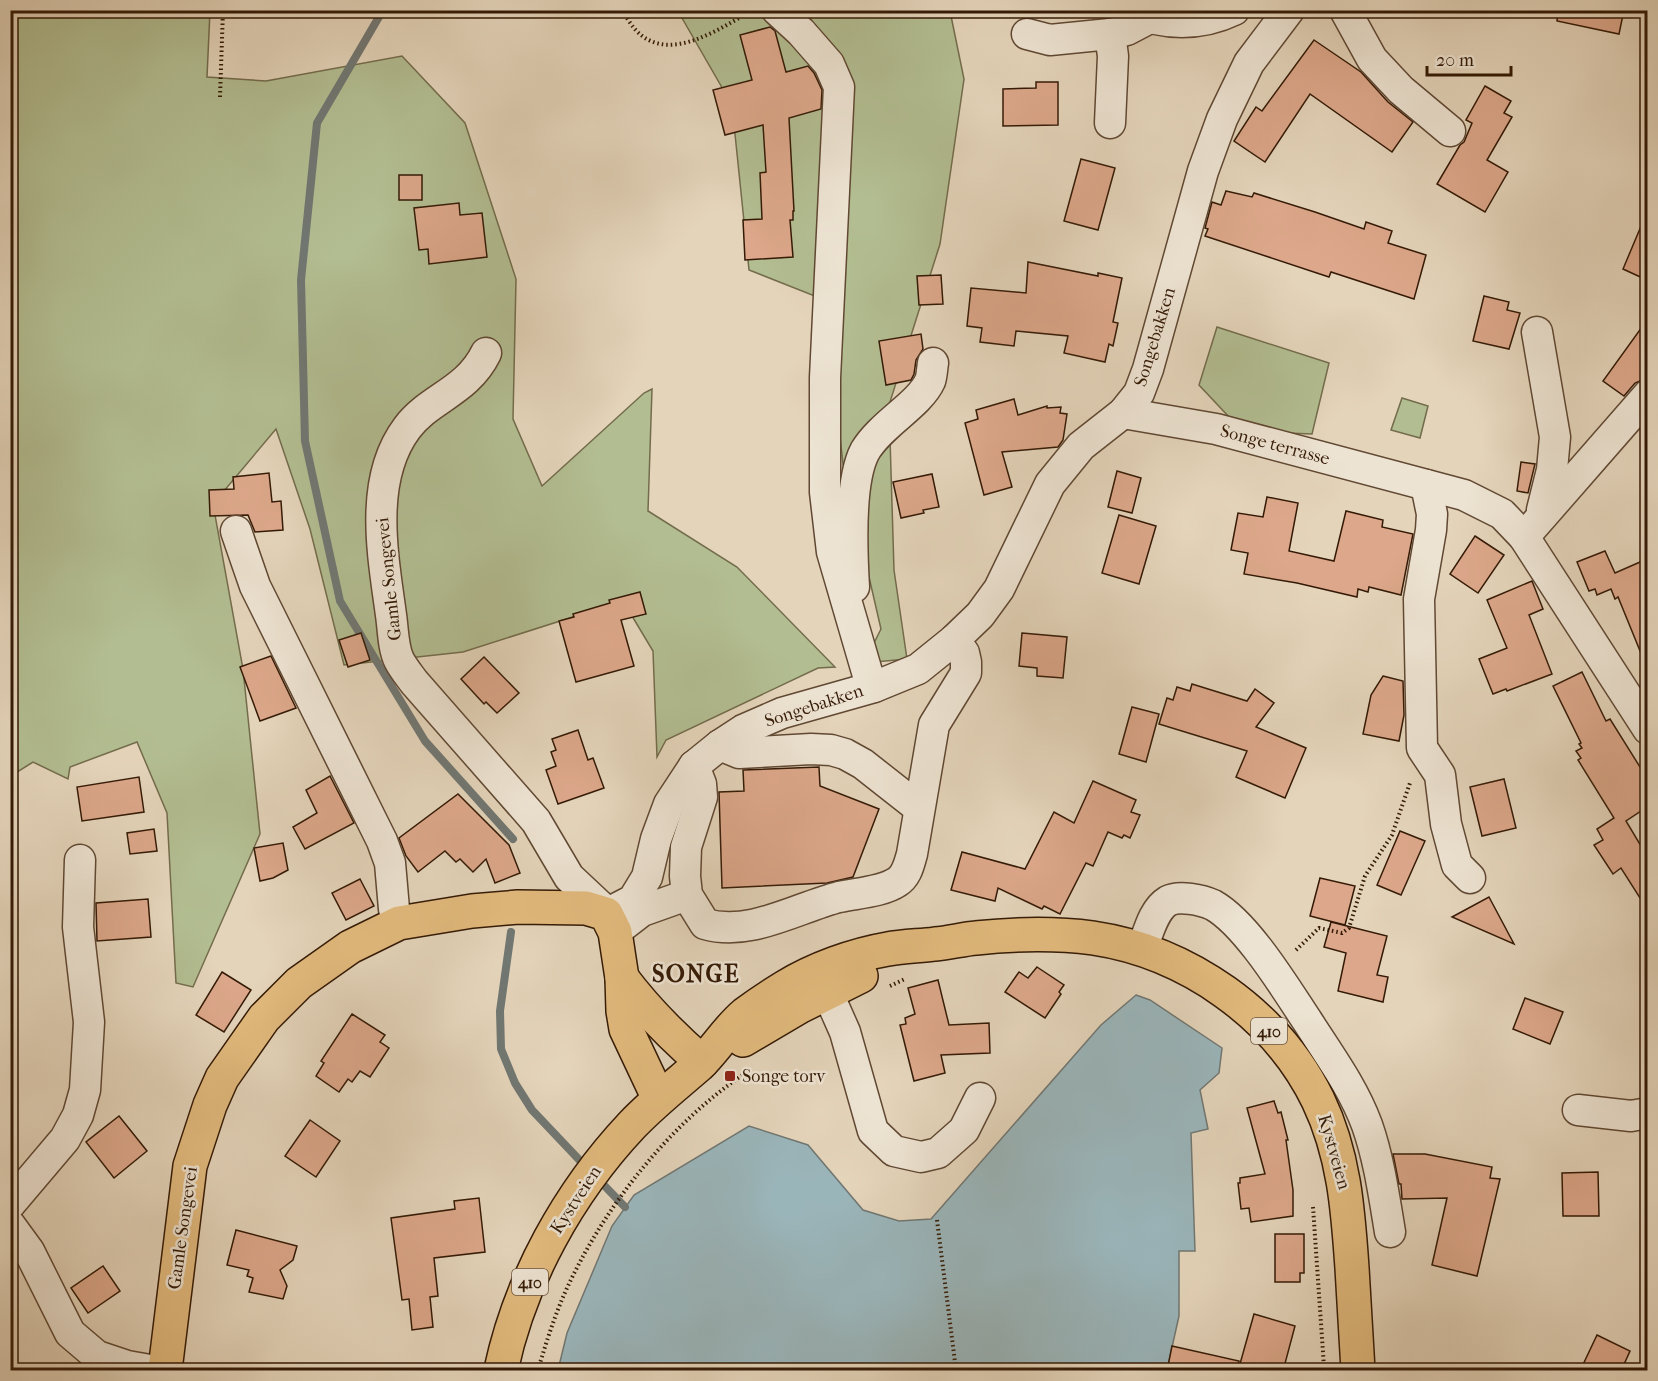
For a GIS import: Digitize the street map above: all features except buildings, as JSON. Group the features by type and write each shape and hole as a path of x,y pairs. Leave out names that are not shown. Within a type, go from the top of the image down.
{"main road":[{"name":"Gamle Songevei","path":"165,1371 190,1166 210,1106 222,1078 264,1018 299,982 350,947 399,923 472,911 518,907 586,908 610,923"},
{"path":"610,923 622,978 626,1029 659,1099"},
{"name":"Kystveien","path":"501,1371 516,1317 530,1282 552,1236 574,1199 603,1159 632,1125 702,1062 823,982 860,976 894,964 937,944 975,938 1056,935 1093,938 1142,949 1200,975 1237,1000 1257,1018 1295,1061 1317,1098 1330,1127 1341,1164 1348,1203 1358,1371"},
{"path":"622,978 647,1010 702,1062"}],"street":[{"name":"Songebakken","path":"777,10 801,32 829,64 839,87 825,378 825,492 832,552 874,687"},
{"path":"1027,34 1050,39 1110,34 1127,30 1139,15 1167,22 1192,21 1217,18 1234,10"},
{"name":"Songebakken","path":"610,923 633,900 647,878 656,839 669,804 694,766 743,730 782,713 874,687 918,669 980,615 999,589 1050,484 1081,447 1123,413 1139,393 1148,369 1203,171 1222,119 1249,63 1289,10"},
{"path":"1345,10 1372,59 1401,90 1450,131"},
{"path":"1110,34 1113,56 1110,123"},
{"path":"1532,527 1552,470 1555,437 1537,333"},
{"name":"Gamle Songevei","path":"486,353 480,365 461,386 418,416 406,428 393,453 382,504 385,568 398,658 414,682 536,821 569,878 602,907 610,923"},
{"path":"850,614 854,597 852,548 857,475 864,453 877,434 920,394 931,380 933,363"},
{"path":"1532,527 1647,395"},
{"name":"Songe terrasse","path":"1123,413 1216,429 1464,495 1532,527 1647,729"},
{"path":"1426,485 1431,530 1419,599 1422,748 1440,775 1446,824 1457,865 1470,878"},
{"path":"236,531 255,586 382,841 390,863 394,909 399,923"},
{"path":"694,766 701,784 702,797 686,847 685,876 687,895 705,924 721,928 753,925 837,898 898,882 908,870 934,725 966,673 964,653 954,640"},
{"path":"720,745 739,753 812,749 831,750 844,754 863,764 919,808"},
{"path":"10,1204 64,1139 78,1115 85,1090 89,1022 78,927 80,860"},
{"path":"610,923 687,895"},
{"name":"Kystveien","path":"1142,949 1156,915 1168,901 1185,898 1212,905 1238,926 1274,970 1350,1086 1367,1125 1375,1154 1390,1232"},
{"path":"823,982 845,1032 873,1131 894,1151 921,1157 938,1153 964,1130 980,1098"},
{"path":"1578,1110 1631,1116 1647,1113"},
{"path":"10,1225 29,1251 70,1333 97,1356 150,1371"}],"path":[{"path":"220,96 223,10"},
{"path":"623,10 637,34 661,46 710,35 752,10"},
{"path":"1295,958 1296,949 1319,928 1342,933 1349,928 1365,876 1392,835 1422,748"},
{"path":"886,988 916,976"},
{"path":"538,1371 549,1332 580,1262 600,1228 635,1178 663,1144 701,1107 754,1067"},
{"path":"1313,1198 1325,1371"},
{"path":"937,1220 956,1371"}],"green space":[{"path":"11,11 210,11 207,77 266,81 402,56 465,123 516,279 513,419 542,486 644,393 652,389 648,511 737,567 835,667 818,668 666,740 657,757 653,651 623,601 463,652 344,665 310,529 276,429 213,504 243,669 260,834 193,987 176,983 167,813 137,742 70,767 68,779 33,762 11,776"},
{"path":"678,11 950,11 964,79 940,244 889,405 894,570 907,659 864,663 881,629 843,464 825,300 749,270 732,105"},
{"path":"1217,327 1329,363 1312,434 1286,433 1231,419 1199,385"},
{"path":"1402,398 1428,406 1420,438 1391,430"}],"water":[{"path":"1136,995 1150,1000 1222,1048 1219,1073 1200,1090 1208,1129 1191,1133 1195,1251 1179,1251 1179,1316 1167,1370 558,1370 567,1333 612,1226 634,1195 749,1126 808,1145 863,1210 899,1221 931,1219 1101,1025"}],"waterway":[{"path":"383,10 317,123 301,280 305,441 340,601 425,741 513,839"},
{"path":"511,932 500,1011 501,1049 515,1083 532,1110 587,1168"},
{"path":"596,1177 625,1207"}],"place":[{"name":"Songe torv","path":"730,1076"}],"district":[{"name":"SONGE","path":"696,974"}]}
